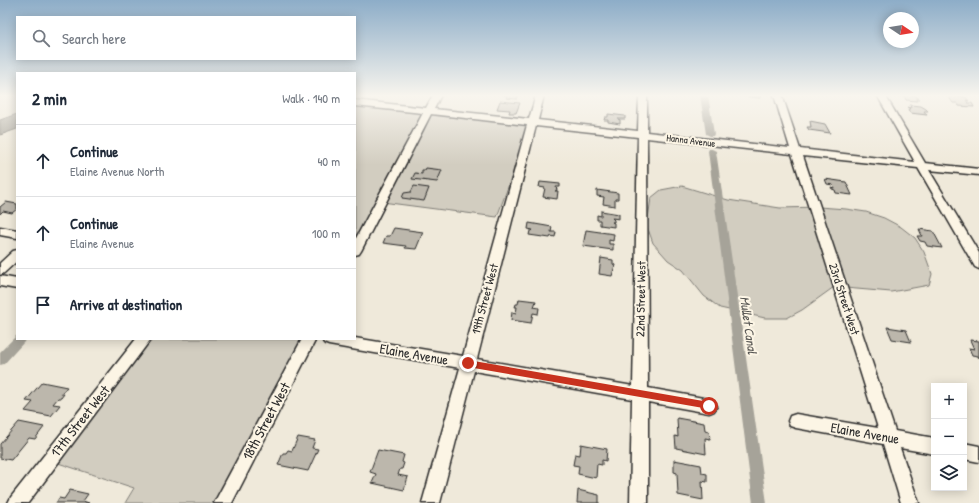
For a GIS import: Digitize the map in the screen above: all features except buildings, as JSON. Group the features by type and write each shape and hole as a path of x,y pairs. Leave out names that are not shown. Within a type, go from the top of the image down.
{"street":[{"path":"356,249 424,118"},
{"name":"Hanna Avenue","path":"499,118 979,172"},
{"name":"19th Street West","path":"431,503 533,118"},
{"name":"22nd Street West","path":"639,503 643,118"},
{"name":"23rd Street West","path":"786,118 910,503"},
{"path":"895,118 979,264"},
{"path":"0,231 16,234"},
{"path":"0,270 16,255"},
{"path":"0,281 16,284"},
{"name":"17th Street West","path":"17,503 143,340"},
{"name":"18th Street West","path":"223,503 308,340"},
{"name":"Elaine Avenue","path":"335,340 709,406"},
{"name":"Elaine Avenue","path":"796,421 931,445"},
{"path":"967,452 979,454"}],"shaded area":[{"path":"16,118 16,129 0,135 0,120"},
{"path":"356,118 485,118 531,124 497,217 382,202 356,248"},
{"path":"682,186 728,200 780,208 819,207 846,209 866,212 884,218 901,227 915,238 924,252 932,274 929,285 891,292 834,287 802,310 787,318 765,318 720,308 704,296 683,270 668,260 653,243 647,226 651,198 661,190"},
{"path":"140,340 305,340 214,503 125,503 134,488 46,459"}],"waterway":[{"name":"Mullet Canal","path":"708,118 710,134"},
{"name":"Mullet Canal","path":"712,151 760,503"},
{"path":"0,360 19,340"}],"route":[{"path":"468,363 709,406"}]}
